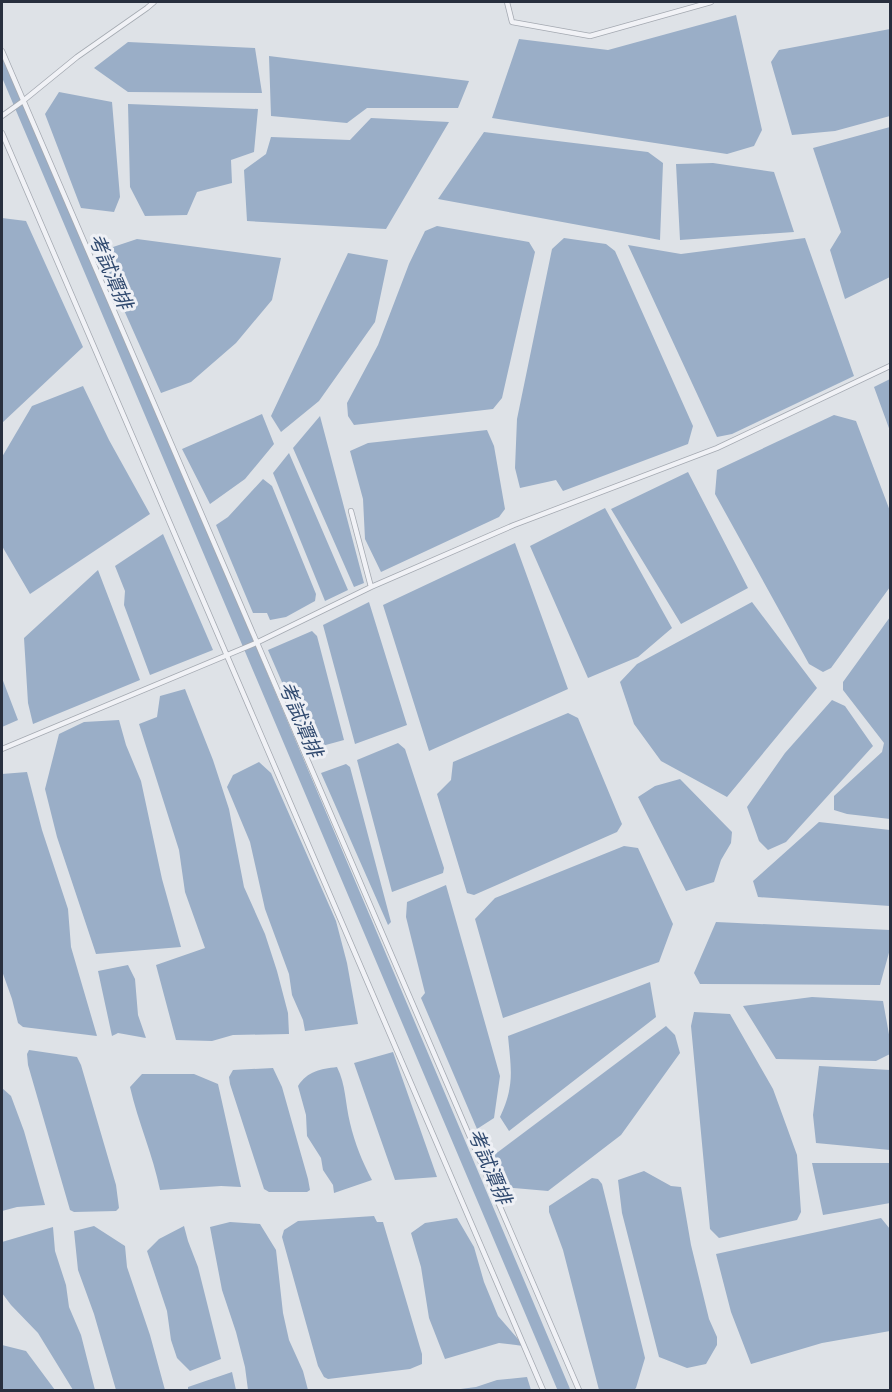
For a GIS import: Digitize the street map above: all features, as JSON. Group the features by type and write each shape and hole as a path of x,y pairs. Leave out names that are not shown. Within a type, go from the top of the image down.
{"lane":[{"path":"2,116 76,57 154,2"},
{"path":"507,2 512,22 590,36 711,2"},
{"path":"2,51 254,644 579,1390"},
{"path":"2,133 543,1390"},
{"path":"2,749 254,644 371,587 514,525 717,447 891,366"},
{"path":"351,511 371,587"}],"water":[{"path":"736,15 762,130 754,146 727,154 492,118 519,39 608,50"},
{"path":"890,29 890,116 835,131 792,135 771,62 779,50"},
{"path":"128,42 255,48 262,93 128,92 94,68"},
{"path":"269,56 469,81 458,108 367,108 347,123 271,116"},
{"path":"59,92 112,102 120,197 114,212 81,208 45,114"},
{"path":"128,104 258,109 254,152 231,160 232,183 197,192 187,215 145,216 130,187"},
{"path":"371,118 449,122 386,229 247,221 244,170 266,154 271,137 350,140"},
{"path":"890,127 890,277 845,299 830,250 841,232 813,148"},
{"path":"484,132 648,152 663,163 660,240 438,199"},
{"path":"713,163 774,172 794,232 680,240 676,164"},
{"path":"2,218 26,221 83,347 2,423"},
{"path":"437,226 529,242 535,252 502,398 493,409 354,425 348,416 347,403 378,345 409,264 425,231"},
{"path":"564,238 606,244 615,251 693,426 688,444 563,491 556,480 520,488 515,468 517,419 552,249"},
{"path":"805,238 854,376 732,434 717,437 628,245 681,254"},
{"path":"137,239 281,258 272,300 236,343 191,382 161,393 98,252"},
{"path":"348,253 388,260 375,322 319,401 281,432 271,416"},
{"path":"890,379 890,431 874,387"},
{"path":"83,386 109,440 150,514 30,594 2,546 2,457 32,406"},
{"path":"262,414 274,444 245,479 210,504 182,449"},
{"path":"834,415 856,421 890,511 890,587 831,668 823,672 809,664 715,494 717,470"},
{"path":"320,416 364,583 354,587 293,448"},
{"path":"487,430 494,446 505,509 499,517 381,572 365,539 363,499 350,451 368,443"},
{"path":"289,453 348,590 325,601 273,473"},
{"path":"688,472 748,588 681,624 611,509"},
{"path":"263,479 272,486 316,594 315,601 286,617 270,620 267,613 253,613 216,525 228,517"},
{"path":"605,508 672,628 638,657 588,678 530,546"},
{"path":"163,534 213,650 150,675 124,605 125,591 115,566"},
{"path":"515,543 568,689 429,751 383,605"},
{"path":"98,570 140,680 33,724 28,703 24,638"},
{"path":"369,602 407,725 355,744 323,625"},
{"path":"752,602 817,688 727,797 661,761 634,724 620,682 637,664"},
{"path":"890,617 890,819 847,814 834,810 834,796 882,752 884,743 843,690 843,682"},
{"path":"312,631 317,636 344,740 311,749 268,650"},
{"path":"2,678 18,720 2,727"},
{"path":"185,689 213,760 229,809 244,887 265,934 277,971 288,1013 289,1034 233,1035 212,1041 176,1040 156,965 205,948 185,892 179,850 139,724 157,717 160,696"},
{"path":"832,700 845,706 873,746 786,842 768,850 759,841 747,807 785,753"},
{"path":"568,713 578,718 622,824 617,832 474,895 467,893 437,794 451,780 453,762"},
{"path":"119,720 126,745 141,781 162,879 181,947 96,954 57,837 45,789 59,734 84,722"},
{"path":"398,743 405,749 444,868 443,873 392,892 357,760"},
{"path":"259,762 271,773 336,921 347,963 358,1024 305,1031 303,1020 292,995 289,974 265,909 250,842 227,787 233,775"},
{"path":"346,764 350,767 391,922 388,925 321,773"},
{"path":"27,772 42,830 68,909 71,947 97,1036 23,1027 18,1023 2,971 2,774"},
{"path":"680,779 732,832 731,843 721,860 714,882 686,891 638,797 655,786"},
{"path":"819,822 890,830 890,906 758,897 753,881"},
{"path":"624,846 638,848 673,924 659,962 503,1018 475,919 495,898"},
{"path":"446,885 500,1076 494,1118 477,1129 421,998 425,993 406,917 407,902"},
{"path":"716,922 890,930 890,949 880,985 700,984 694,973"},
{"path":"128,965 135,979 138,1015 146,1038 118,1033 112,1036 98,971"},
{"path":"650,982 656,1017 509,1131 500,1117 510,1086 508,1036"},
{"path":"812,997 883,1001 890,1040 890,1054 876,1061 776,1059 743,1006"},
{"path":"694,1012 730,1014 773,1089 797,1155 801,1212 797,1220 719,1238 710,1229 691,1026"},
{"path":"666,1026 675,1035 680,1053 621,1135 548,1191 501,1187 490,1158"},
{"path":"29,1050 77,1057 116,1185 119,1208 116,1211 74,1212 70,1210 28,1065"},
{"path":"393,1052 437,1177 395,1180 354,1063"},
{"path":"819,1066 890,1070 890,1150 816,1143 813,1115"},
{"path":"337,1067 354,1138 372,1180 334,1193 333,1185 323,1170 321,1158 307,1136 306,1115 298,1086 306,1077 315,1072"},
{"path":"273,1068 282,1087 308,1179 310,1190 307,1192 269,1192 264,1189 230,1084 229,1077 233,1070"},
{"path":"142,1074 194,1074 218,1084 241,1187 160,1190 130,1087"},
{"path":"2,1088 11,1096 24,1131 45,1205 17,1207 2,1211"},
{"path":"812,1163 890,1163 890,1203 823,1215"},
{"path":"644,1171 671,1186 681,1187 691,1245 709,1319 717,1337 717,1345 706,1364 687,1368 659,1357 622,1213 618,1180"},
{"path":"592,1178 598,1179 602,1184 645,1358 634,1390 599,1390 563,1250 549,1212 549,1206"},
{"path":"374,1216 377,1222 383,1222 422,1354 422,1364 410,1369 328,1379 324,1377 318,1366 282,1237 284,1230 298,1221"},
{"path":"457,1218 474,1247 484,1282 498,1316 524,1346 499,1343 445,1359 429,1318 421,1267 411,1233 425,1223"},
{"path":"881,1218 890,1229 890,1331 822,1343 751,1364 731,1312 716,1254"},
{"path":"230,1222 260,1224 276,1250 283,1313 289,1340 303,1371 308,1390 248,1390 236,1332 222,1290 210,1227"},
{"path":"94,1226 125,1246 127,1267 150,1335 165,1390 116,1390 94,1314 78,1270 74,1231"},
{"path":"184,1226 198,1267 221,1359 190,1371 177,1358 171,1340 167,1311 147,1251 159,1239"},
{"path":"53,1227 55,1251 66,1285 69,1307 81,1335 95,1390 73,1390 38,1333 2,1293 2,1242"},
{"path":"2,1345 26,1351 55,1390 2,1390"},
{"path":"232,1372 236,1390 188,1390 188,1387"},
{"path":"527,1377 531,1390 453,1390 476,1387 497,1380"}],"waterway":[{"name":"考試潭排","path":"2,62 564,1390"}]}
